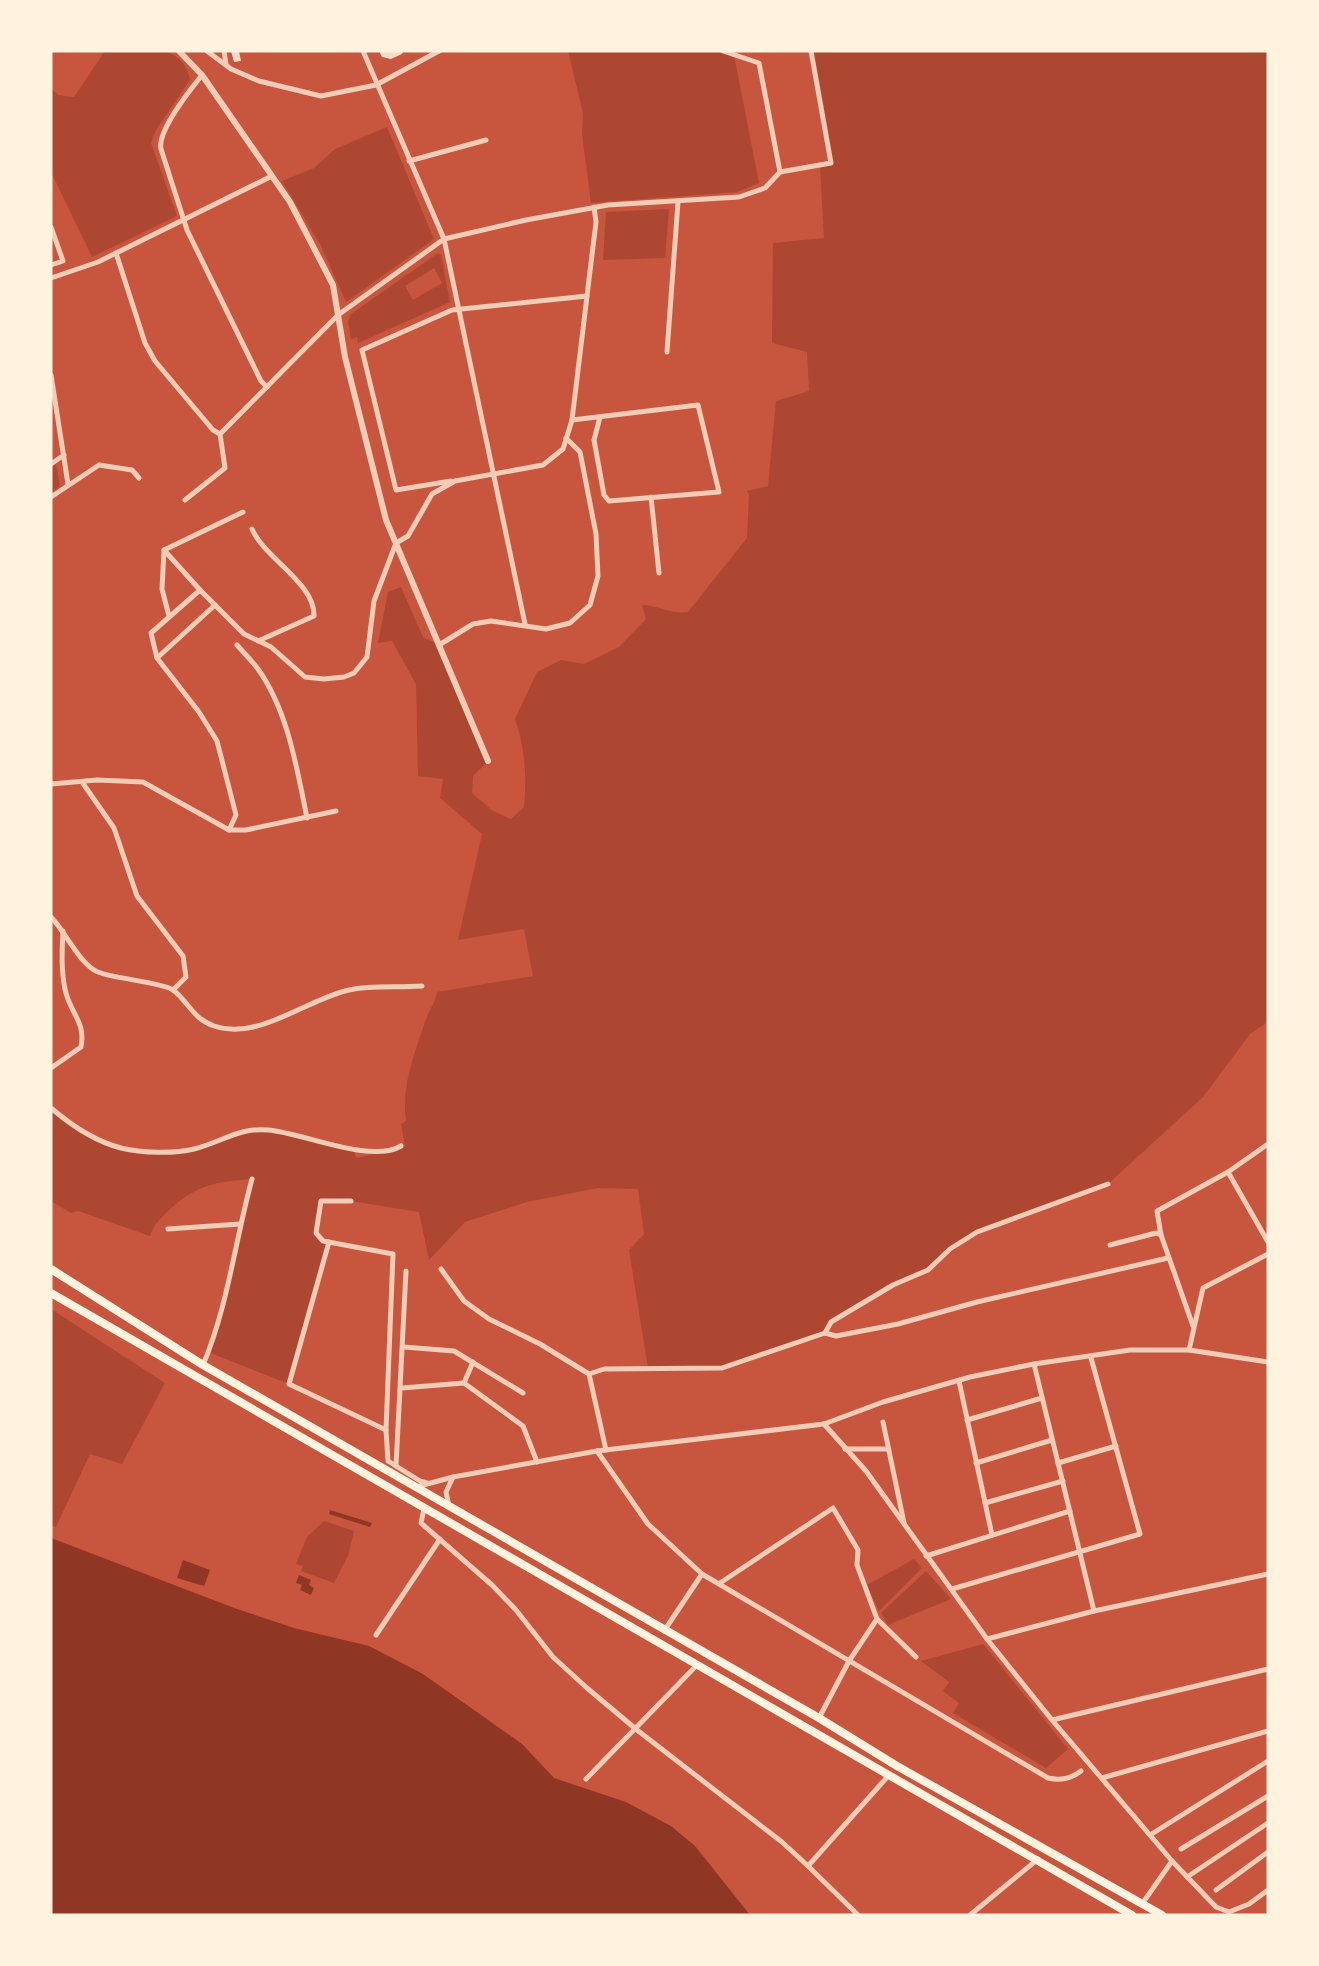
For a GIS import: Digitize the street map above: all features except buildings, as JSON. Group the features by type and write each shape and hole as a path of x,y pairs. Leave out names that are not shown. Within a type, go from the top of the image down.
{"highway":[{"path":"51,1269 203,1365 819,1718 897,1766 1162,1915"},
{"path":"51,1293 1132,1915"}],"street":[{"path":"179,51 202,75 272,176 308,234 333,285 338,303 345,357 378,496 488,761"},
{"path":"207,51 226,64 260,81 302,94 321,96 376,85 438,51"},
{"path":"224,51 226,64"},
{"path":"363,51 444,239 496,474 525,624"},
{"path":"723,51 759,63 780,172"},
{"path":"220,434 338,315 444,239 594,207 739,197 765,188 780,172 831,163 811,51"},
{"path":"202,75 164,130 160,144 183,220 261,381 267,387"},
{"path":"409,161 486,140"},
{"path":"51,278 98,262 272,176"},
{"path":"667,352 678,202"},
{"path":"587,296 452,310 362,350 396,490 543,465 563,449 572,420 596,222 594,207"},
{"path":"51,228 63,261 51,266"},
{"path":"116,253 145,343 155,361 213,430 220,434"},
{"path":"338,303 344,306 352,305"},
{"path":"51,375 68,484"},
{"path":"572,420 699,405 720,492 609,501 604,495 594,440 600,417"},
{"path":"185,500 225,468 220,434"},
{"path":"440,645 473,624 491,621 525,624 546,629 570,623 590,605 598,576 596,534 580,452 566,438"},
{"path":"51,464 64,455"},
{"path":"51,497 99,465 132,470 139,478"},
{"path":"164,550 215,606 244,633 271,647 305,677 334,679 354,673 367,657 374,601 396,543 408,536 432,494 455,481"},
{"path":"651,497 659,573"},
{"path":"164,550 243,512"},
{"path":"252,529 264,550 307,593 314,608 314,616 258,641"},
{"path":"164,550 162,589 170,616"},
{"path":"200,590 151,633 157,658 199,712 217,741 236,815 229,830"},
{"path":"157,658 215,606"},
{"path":"237,645 259,670 277,705 293,754 308,818"},
{"path":"51,784 130,779 143,782 229,830 246,830 336,811"},
{"path":"82,782 114,828 137,896 183,956 186,977 173,990"},
{"path":"51,917 63,929 84,961 96,972 173,990 191,1013 214,1026 235,1029 287,1017 327,997 350,990 422,986"},
{"path":"51,1068 81,1047 84,1031 65,991 62,958 63,929"},
{"path":"51,1108 89,1137 136,1150 195,1149 228,1134 266,1130 374,1152 394,1150 401,1146"},
{"path":"1193,1326 1168,1258 1157,1211 1228,1172 1268,1144"},
{"path":"1228,1172 1268,1242"},
{"path":"203,1365 218,1329 252,1179"},
{"path":"825,1333 831,1322 893,1285 928,1270 950,1249 977,1232 1108,1184"},
{"path":"351,1201 321,1201 316,1233 323,1241 393,1254 386,1430 388,1461 429,1484"},
{"path":"168,1229 240,1224"},
{"path":"1110,1245 1156,1233 1161,1235"},
{"path":"329,1242 289,1384 386,1430"},
{"path":"1189,1350 1203,1288 1268,1254"},
{"path":"589,1374 604,1368 722,1368 825,1333 836,1336 898,1324 977,1302 1168,1258"},
{"path":"441,1269 464,1301 489,1319 540,1344 589,1374 606,1450"},
{"path":"396,1466 402,1388 406,1271"},
{"path":"404,1347 454,1351 523,1393"},
{"path":"414,1487 453,1477 597,1451 824,1424 883,1402 958,1381 1034,1364 1091,1358 1130,1350 1189,1350 1268,1362"},
{"path":"952,1589 1140,1534 1091,1358"},
{"path":"464,1383 473,1362"},
{"path":"1034,1364 1094,1611"},
{"path":"958,1381 992,1535"},
{"path":"402,1388 464,1383 523,1426 537,1462"},
{"path":"967,1420 1042,1398"},
{"path":"883,1422 904,1525"},
{"path":"824,1424 866,1471 987,1639 1052,1720 1149,1835 1216,1908 1229,1912 1249,1904 1268,1890"},
{"path":"976,1463 1052,1440"},
{"path":"1058,1463 1116,1446"},
{"path":"845,1449 888,1449"},
{"path":"597,1451 648,1524 702,1574 1048,1778 1059,1780 1074,1777 1081,1771"},
{"path":"450,1508 446,1492 453,1477"},
{"path":"985,1503 1062,1481"},
{"path":"720,1583 833,1508 858,1550 857,1565 877,1619 916,1657"},
{"path":"424,1509 421,1523 516,1610 553,1657 637,1730 775,1836 858,1915"},
{"path":"926,1556 1070,1511"},
{"path":"376,1635 440,1539"},
{"path":"664,1631 702,1574"},
{"path":"987,1639 1094,1611 1268,1574"},
{"path":"819,1718 849,1661 877,1619"},
{"path":"585,1779 637,1730 697,1665"},
{"path":"1052,1720 1268,1669"},
{"path":"1102,1778 1268,1731"},
{"path":"1149,1835 1268,1761"},
{"path":"808,1866 889,1776"},
{"path":"1181,1849 1268,1796"},
{"path":"1187,1877 1268,1822"},
{"path":"1216,1890 1268,1852"},
{"path":"970,1915 1038,1859"},
{"path":"1142,1904 1172,1861"}],"shaded area":[{"path":"144,49 168,53 178,58 185,67 190,80 156,130 151,143 177,216 92,257 51,172 51,88 58,95 74,97 105,51"},
{"path":"568,51 723,51 734,55 759,183 737,192 591,203 582,134 583,113"},
{"path":"811,51 1268,51 1268,1022 1250,1034 1203,1097 1108,1184 977,1232 928,1270 893,1285 831,1322 825,1333 722,1368 648,1368 629,1250 644,1234 638,1189 598,1188 527,1202 465,1222 429,1260 419,1212 351,1201 321,1201 316,1233 329,1242 289,1384 208,1352 218,1329 252,1179 217,1183 189,1195 160,1219 150,1236 78,1211 71,1213 51,1201 51,1108 89,1136 121,1148 172,1151 195,1149 228,1134 266,1130 352,1149 357,1158 405,1146 401,1124 406,1121 407,1082 426,1019 437,992 533,976 524,929 458,940 482,834 440,798 443,779 418,776 416,684 392,641 378,643 388,592 401,587 423,637 439,645 488,761 473,776 472,793 493,811 511,819 524,807 525,796 523,751 515,719 537,672 561,660 584,664 619,647 646,619 642,605 682,613 688,612 747,538 749,495 747,491 768,486 776,401 809,391 807,352 772,343 773,243 824,238 820,165 830,163"},
{"path":"387,127 434,239 346,302 320,244 282,181 314,168 335,149"},
{"path":"669,209 665,258 603,260 606,212"},
{"path":"438,253 441,255 450,302 358,343 357,337 351,339 348,322 351,314","holes":["434,268 442,283 413,300 405,286"]},
{"path":"56,464 60,486 51,493 51,468"},
{"path":"51,1309 165,1383 122,1464 90,1454 56,1527 51,1525"},
{"path":"330,1510 372,1523 370,1527 329,1514"},
{"path":"324,1521 354,1531 348,1556 334,1583 301,1571 303,1566 296,1564 307,1537"},
{"path":"51,1538 237,1609 294,1628 369,1646 423,1674 522,1744 554,1778 626,1802 671,1826 695,1846 750,1915 51,1915"},
{"path":"914,1559 922,1568 879,1611 867,1585"},
{"path":"183,1560 210,1570 204,1586 177,1578"},
{"path":"926,1571 951,1599 888,1625 881,1613"},
{"path":"299,1575 311,1580 309,1585 314,1588 311,1595 300,1590 302,1585 296,1583"},
{"path":"983,1644 1068,1749 1046,1768 953,1713 959,1703 943,1691 949,1682 921,1661"}]}
